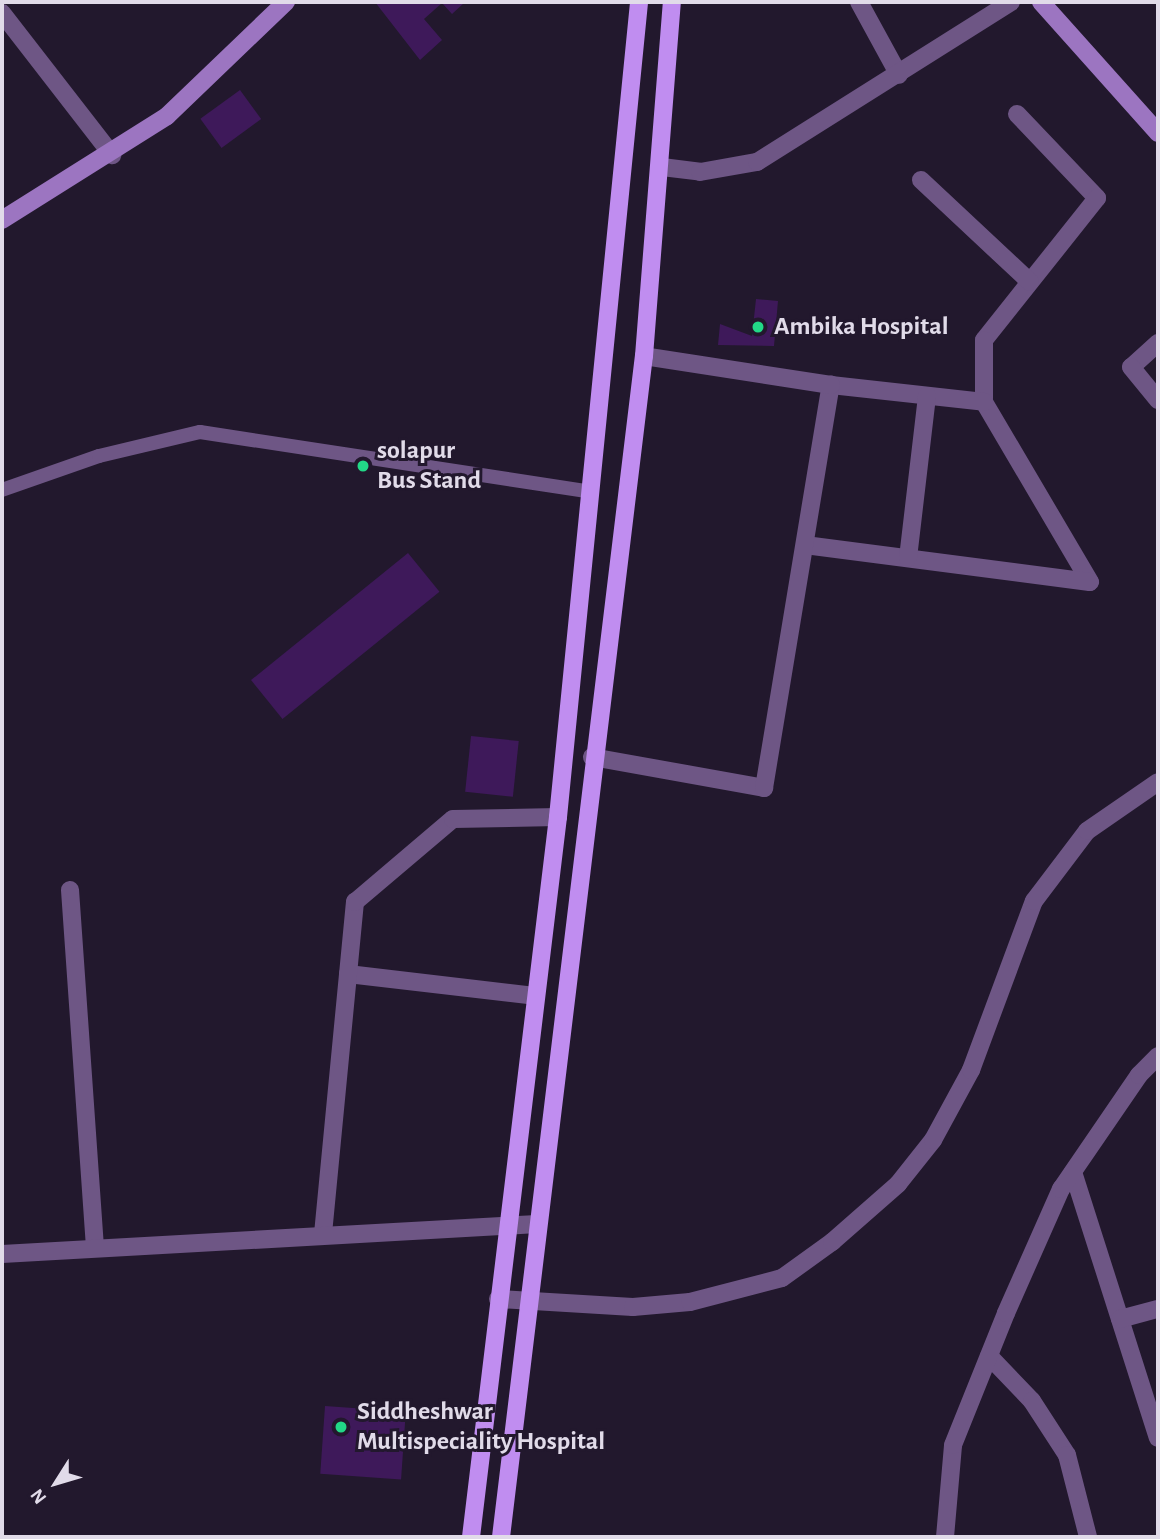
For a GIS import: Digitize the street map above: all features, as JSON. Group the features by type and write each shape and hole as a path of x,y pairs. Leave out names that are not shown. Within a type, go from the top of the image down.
{"main road":[{"path":"2,220 112,155 167,116 286,2"},
{"path":"471,1537 558,817 639,2"},
{"path":"501,1537 592,757 644,356 662,167 673,2"},
{"path":"1041,2 1158,133"}],"street":[{"path":"859,2 900,75"},
{"path":"662,167 700,172 757,162 900,75 1011,2"},
{"path":"2,13 112,155"},
{"path":"805,545 1090,582 984,402 984,340 1097,198 1017,114"},
{"path":"920,180 1030,282"},
{"path":"1158,343 1131,367 1158,400"},
{"path":"644,356 831,385 984,402"},
{"path":"592,757 764,789 831,385"},
{"path":"908,558 927,396"},
{"path":"498,1299 634,1307 690,1302 782,1278 832,1242 898,1184 933,1140 971,1070 1034,901 1087,831 1158,782"},
{"path":"323,1234 355,902 453,819 558,817"},
{"path":"70,890 95,1247"},
{"path":"348,974 535,996"},
{"path":"945,1537 953,1445 989,1356 1073,1172 1158,1056"},
{"path":"1073,1172 1155,1417 1158,1438"},
{"path":"2,1254 507,1222 537,1224"},
{"path":"1120,1319 1158,1309"},
{"path":"989,1356 1032,1401 1066,1455 1087,1537"}],"lane":[{"path":"2,490 99,456 200,432 591,492"}],"building":[{"path":"375,2 464,3 452,14 442,3 424,19 442,40 420,60"},
{"path":"240,90 261,119 222,148 200,119"},
{"path":"756,299 778,301 774,346 718,345 720,324 752,336"},
{"path":"408,553 439,592 282,719 251,680"},
{"path":"471,736 519,741 513,797 465,792"},
{"name":"Siddheshwar Multispeciality Hospital","path":"325,1406 406,1412 401,1479 320,1474"}],"place":[{"name":"Ambika Hospital","path":"758,327"},
{"name":"solapur Bus Stand","path":"363,466"},
{"name":"Siddheshwar Multispeciality Hospital","path":"341,1427"}]}
